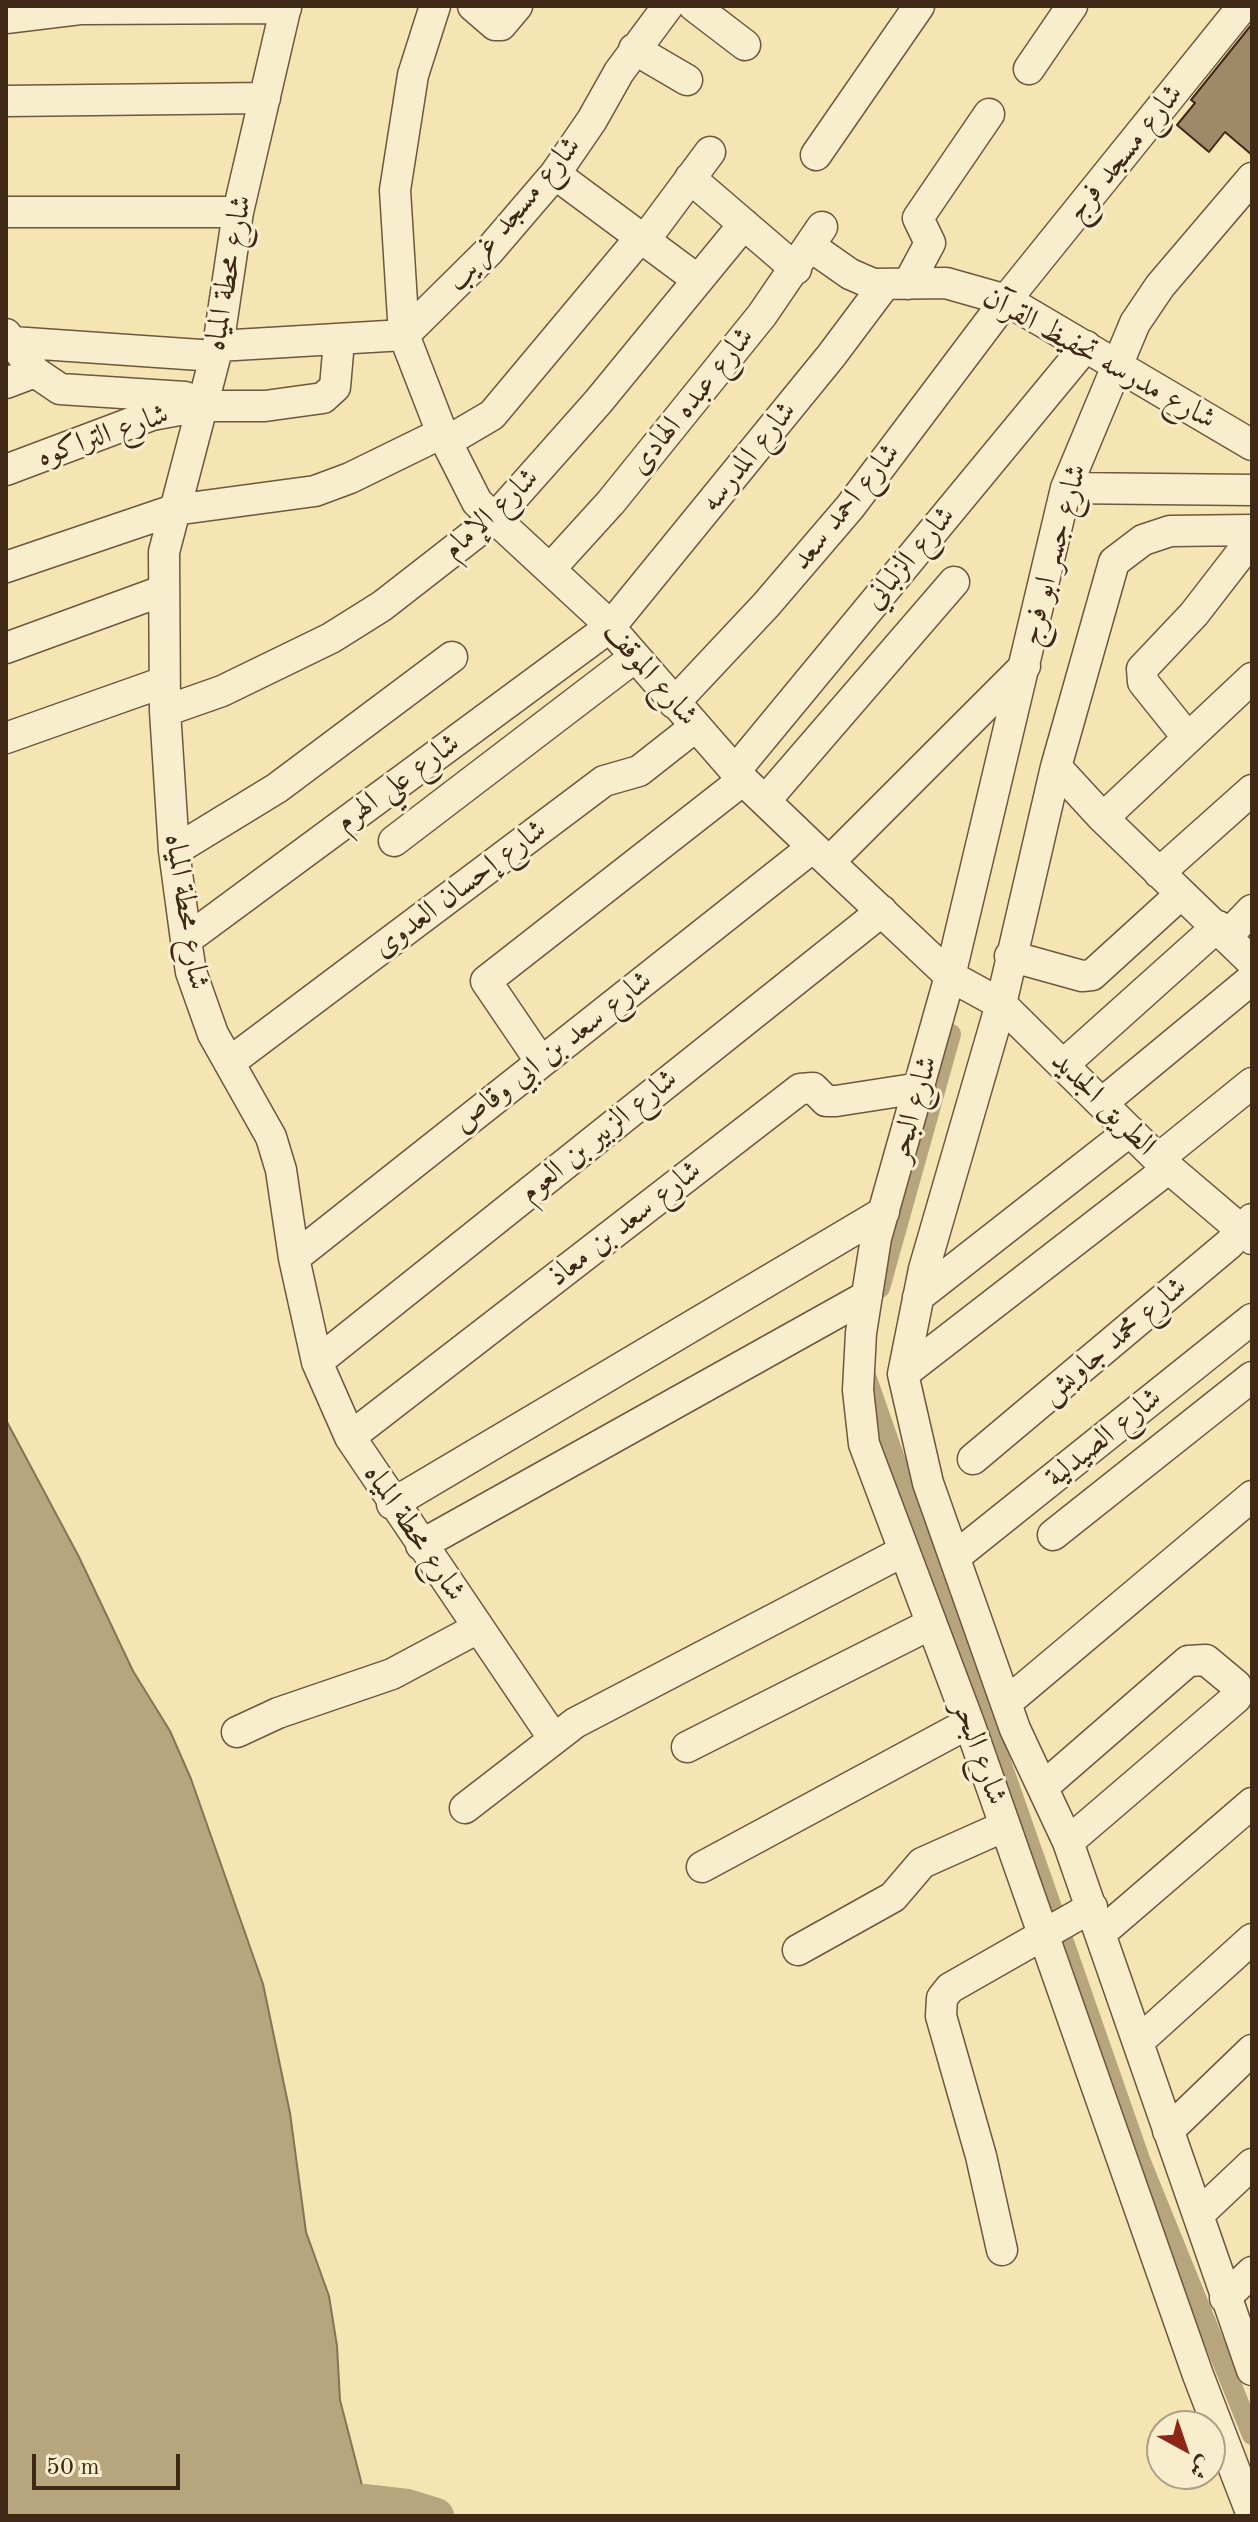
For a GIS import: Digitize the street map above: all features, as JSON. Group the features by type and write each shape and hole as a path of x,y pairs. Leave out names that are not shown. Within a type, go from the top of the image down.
{"street":[{"name":"شارع الموقف","path":"435,6 413,75 395,190 404,335 444,438 477,502 551,568 610,627 739,775 950,976"},
{"path":"473,6 495,25 501,25 517,6"},
{"name":"شارع مسجد غريب","path":"404,335 489,251 555,174 634,49 668,6"},
{"path":"694,6 745,45"},
{"path":"816,155 919,6"},
{"path":"1029,69 1072,6"},
{"name":"شارع مسجد فرج","path":"1006,300 1243,6"},
{"path":"6,18 80,9 286,7"},
{"name":"شارع محطة المياه","path":"286,7 238,212 217,351 164,552 164,696 174,851 186,940 200,1004 258,1108 274,1148 281,1170 294,1258 317,1362 350,1437 392,1504 554,1739"},
{"path":"634,49 687,80"},
{"path":"6,101 265,98"},
{"name":"شارع المدرسه","path":"610,627 831,356 930,243 918,218 989,114"},
{"path":"6,567 174,510 315,491 492,415 642,239 710,152"},
{"path":"555,174 698,280"},
{"name":"شارع مدرسه تحفيظ القرآن","path":"690,178 744,224 809,247 861,280 897,284 946,283 1006,300 1252,445"},
{"name":"شارع جسر ابو فرج","path":"950,976 1066,488 1135,323 1160,286 1252,178"},
{"path":"6,212 238,212"},
{"name":"شارع الإمام","path":"6,738 164,696 222,691 331,638 382,606 495,518 744,224"},
{"name":"شارع عبده الهادى","path":"551,568 611,502 809,247"},
{"name":"شارع احمد سعد","path":"674,703 766,605 850,507 1006,300"},
{"path":"9,338 217,351 404,335"},
{"path":"9,338 35,372 51,385 70,392 265,406 323,398 335,387 339,341"},
{"name":"شارع الزلباني","path":"541,1062 486,981 739,775 1086,346"},
{"path":"6,383 35,372"},
{"name":"شارع التراكوه","path":"6,470 152,415 202,402"},
{"path":"1066,488 1252,490"},
{"path":"1252,530 1170,531 1126,549 1114,562 1056,767 1001,1004 918,1297 903,1374 928,1483 1006,1703 1068,1842 1252,2370"},
{"path":"1188,738 1143,682 1142,669 1194,614 1252,539"},
{"path":"765,801 954,582"},
{"path":"6,648 162,591"},
{"name":"شارع علي الهرم","path":"186,940 610,627"},
{"path":"174,851 277,788 452,657"},
{"path":"394,841 635,657"},
{"name":"شارع سعد بن ابي وقاص","path":"294,1258 541,1062 821,854 1025,666"},
{"path":"1103,818 1252,678"},
{"name":"شارع إحسان العدوى","path":"230,1062 604,781 639,771 695,727"},
{"path":"1056,767 1103,818 1252,962"},
{"path":"1159,873 1252,790"},
{"path":"1010,956 1082,976 1092,975 1181,894"},
{"path":"1063,1065 1252,910"},
{"name":"شارع الزبير بن العوم","path":"317,1362 882,911"},
{"name":"الطريق الجديد","path":"950,976 1001,1004 1163,1164 1249,1229"},
{"name":"شارع البحر","path":"950,976 884,1212 867,1296 858,1390 864,1444 969,1723 1198,2375 1252,2515"},
{"path":"1102,1103 1252,979"},
{"path":"903,1374 1163,1164 1252,1083"},
{"name":"شارع سعد بن معاذ","path":"350,1437 800,1089 813,1088 826,1101 836,1101 920,1088"},
{"path":"918,1297 1130,1131"},
{"path":"392,1504 884,1212"},
{"name":"شارع محمد جاويش","path":"973,1459 1249,1229"},
{"path":"421,1545 867,1296"},
{"name":"شارع الصيدلية","path":"956,1556 1252,1319"},
{"path":"1053,1535 1252,1377"},
{"path":"1006,1703 1252,1496"},
{"path":"465,1808 575,1723 904,1551"},
{"path":"687,1747 931,1624"},
{"path":"237,1732 301,1705 392,1674 478,1628"},
{"path":"1043,1787 1188,1661 1206,1660 1236,1685 1236,1698 1068,1842"},
{"path":"702,1867 969,1723"},
{"path":"1002,2250 940,2006 950,1988 1043,1935 1096,1920 1252,1803"},
{"path":"798,1950 887,1901 922,1863 1005,1826"},
{"path":"1139,2041 1252,1939"},
{"path":"1168,2131 1252,2050"},
{"path":"1199,2214 1252,2164"},
{"path":"1225,2298 1252,2272"}],"shaded area":[{"path":"6,1420 79,1557 133,1671 170,1731 191,1779 263,1984 290,2113 306,2232 329,2296 337,2346 340,2400 370,2516 6,2516"}],"building":[{"path":"1252,24 1252,155 1225,132 1209,152 1177,125 1195,103 1191,100"}],"waterway":[{"path":"880,1288 951,1034"},
{"path":"865,1373 1141,2162 1252,2435"},
{"path":"364,2502 407,2507 436,2516"}]}
